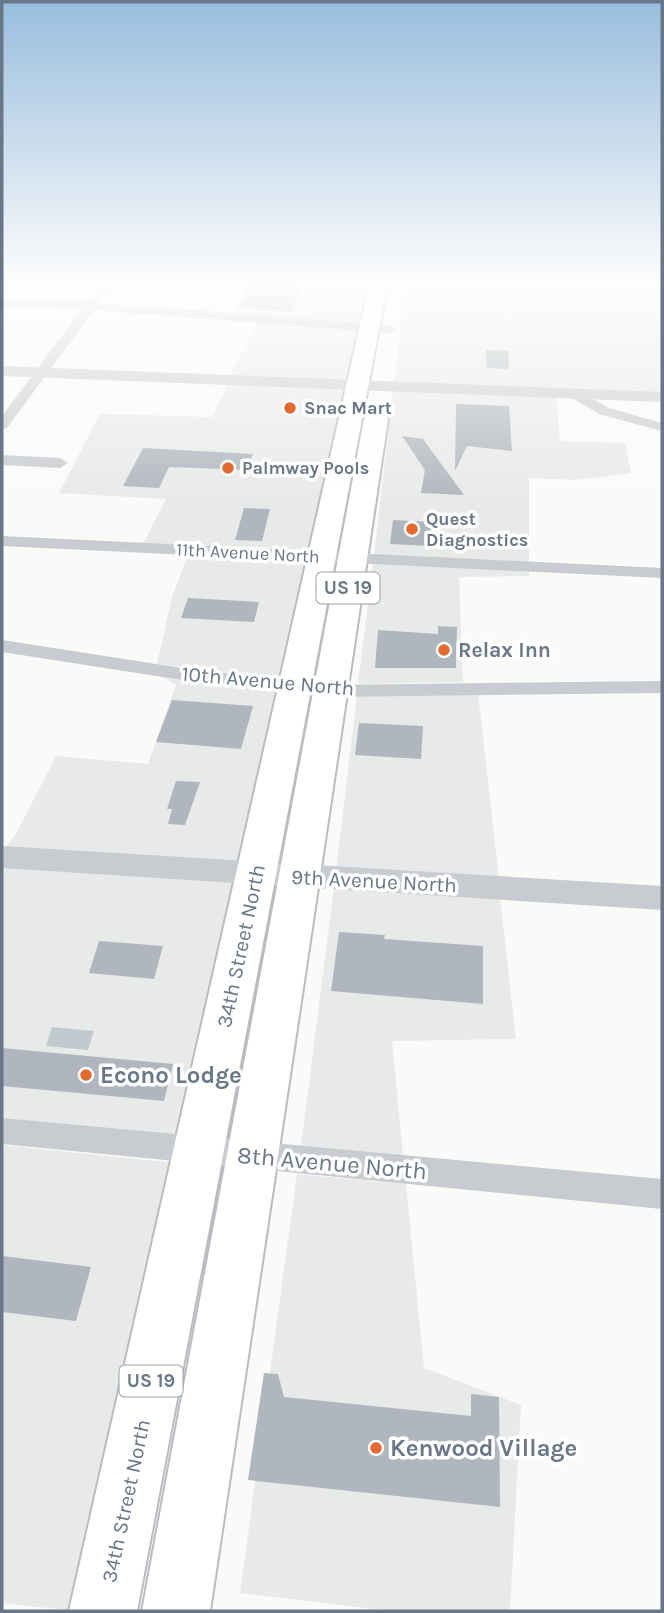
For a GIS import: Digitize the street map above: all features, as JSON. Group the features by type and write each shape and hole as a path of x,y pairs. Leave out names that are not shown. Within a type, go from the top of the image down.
{"highway":[{"name":"34th Street North","path":"103,1611 226,1154 337,558 342,461 369,387 376,356"},
{"name":"34th Street North","path":"337,558 369,462 369,387"},
{"path":"342,461 369,462"},
{"name":"34th Street North","path":"180,1611 226,1154"}],"street":[{"path":"2,425 52,356"},
{"path":"2,371 662,397"},
{"path":"575,394 604,411 662,427"},
{"path":"2,460 60,463"},
{"name":"11th Avenue North","path":"2,541 662,573"},
{"name":"10th Avenue North","path":"2,646 183,674 313,689 662,687"},
{"name":"9th Avenue North","path":"2,857 662,898"},
{"name":"8th Avenue North","path":"2,1131 662,1194"}],"shaded area":[{"path":"240,356 357,356 351,384 229,378"},
{"path":"397,356 662,356 662,395 394,385"},
{"path":"228,384 350,389 313,552 143,544 166,499 59,493 100,414 212,417"},
{"path":"393,390 556,396 560,441 625,443 631,473 576,480 529,478 529,562 374,555"},
{"path":"188,555 311,561 285,680 157,664 172,597"},
{"path":"373,564 529,571 529,576 459,577 463,682 358,684"},
{"path":"165,678 282,692 243,865 4,849 16,834 56,756 148,764 176,685"},
{"path":"478,693 499,879 336,870 357,696"},
{"path":"2,866 240,882 182,1136 2,1118"},
{"path":"334,887 500,897 516,1039 392,1041 403,1156 301,1146"},
{"path":"52,1027 94,1031 88,1050 46,1046"},
{"path":"2,1145 176,1163 75,1611 2,1603"},
{"path":"297,1174 406,1184 424,1368 521,1405 510,1611 392,1611 240,1593"}],"building":[{"path":"486,356 508,356 509,369 487,368"},
{"path":"456,404 509,406 512,451 467,446 455,471"},
{"path":"402,436 423,439 464,495 421,493 425,470"},
{"name":"Palmway Pools","path":"143,448 253,454 247,470 169,467 159,488 123,486"},
{"path":"244,508 270,509 262,541 235,540"},
{"name":"Quest Diagnostics","path":"393,520 433,522 432,546 390,544"},
{"path":"188,598 259,602 254,622 181,618"},
{"name":"Relax Inn","path":"438,626 457,627 456,668 375,668 378,630 438,634"},
{"path":"172,700 253,706 241,749 156,742"},
{"path":"359,723 423,726 421,759 355,755"},
{"path":"176,781 200,782 185,825 168,824 172,809 167,809"},
{"path":"339,932 385,935 384,939 483,946 483,1004 331,991"},
{"path":"99,941 163,946 154,979 89,973"},
{"name":"Econo Lodge","path":"2,1048 173,1064 164,1101 2,1086"},
{"path":"2,1256 91,1267 76,1321 2,1312"},
{"name":"Kenwood Village","path":"264,1373 278,1374 284,1397 471,1416 471,1394 499,1397 500,1507 248,1480"}],"place":[{"name":"Snac Mart","path":"290,408"},
{"name":"Palmway Pools","path":"228,468"},
{"name":"Quest Diagnostics","path":"412,529"},
{"name":"Relax Inn","path":"444,650"},
{"name":"Econo Lodge","path":"86,1075"},
{"name":"Kenwood Village","path":"376,1448"}]}
